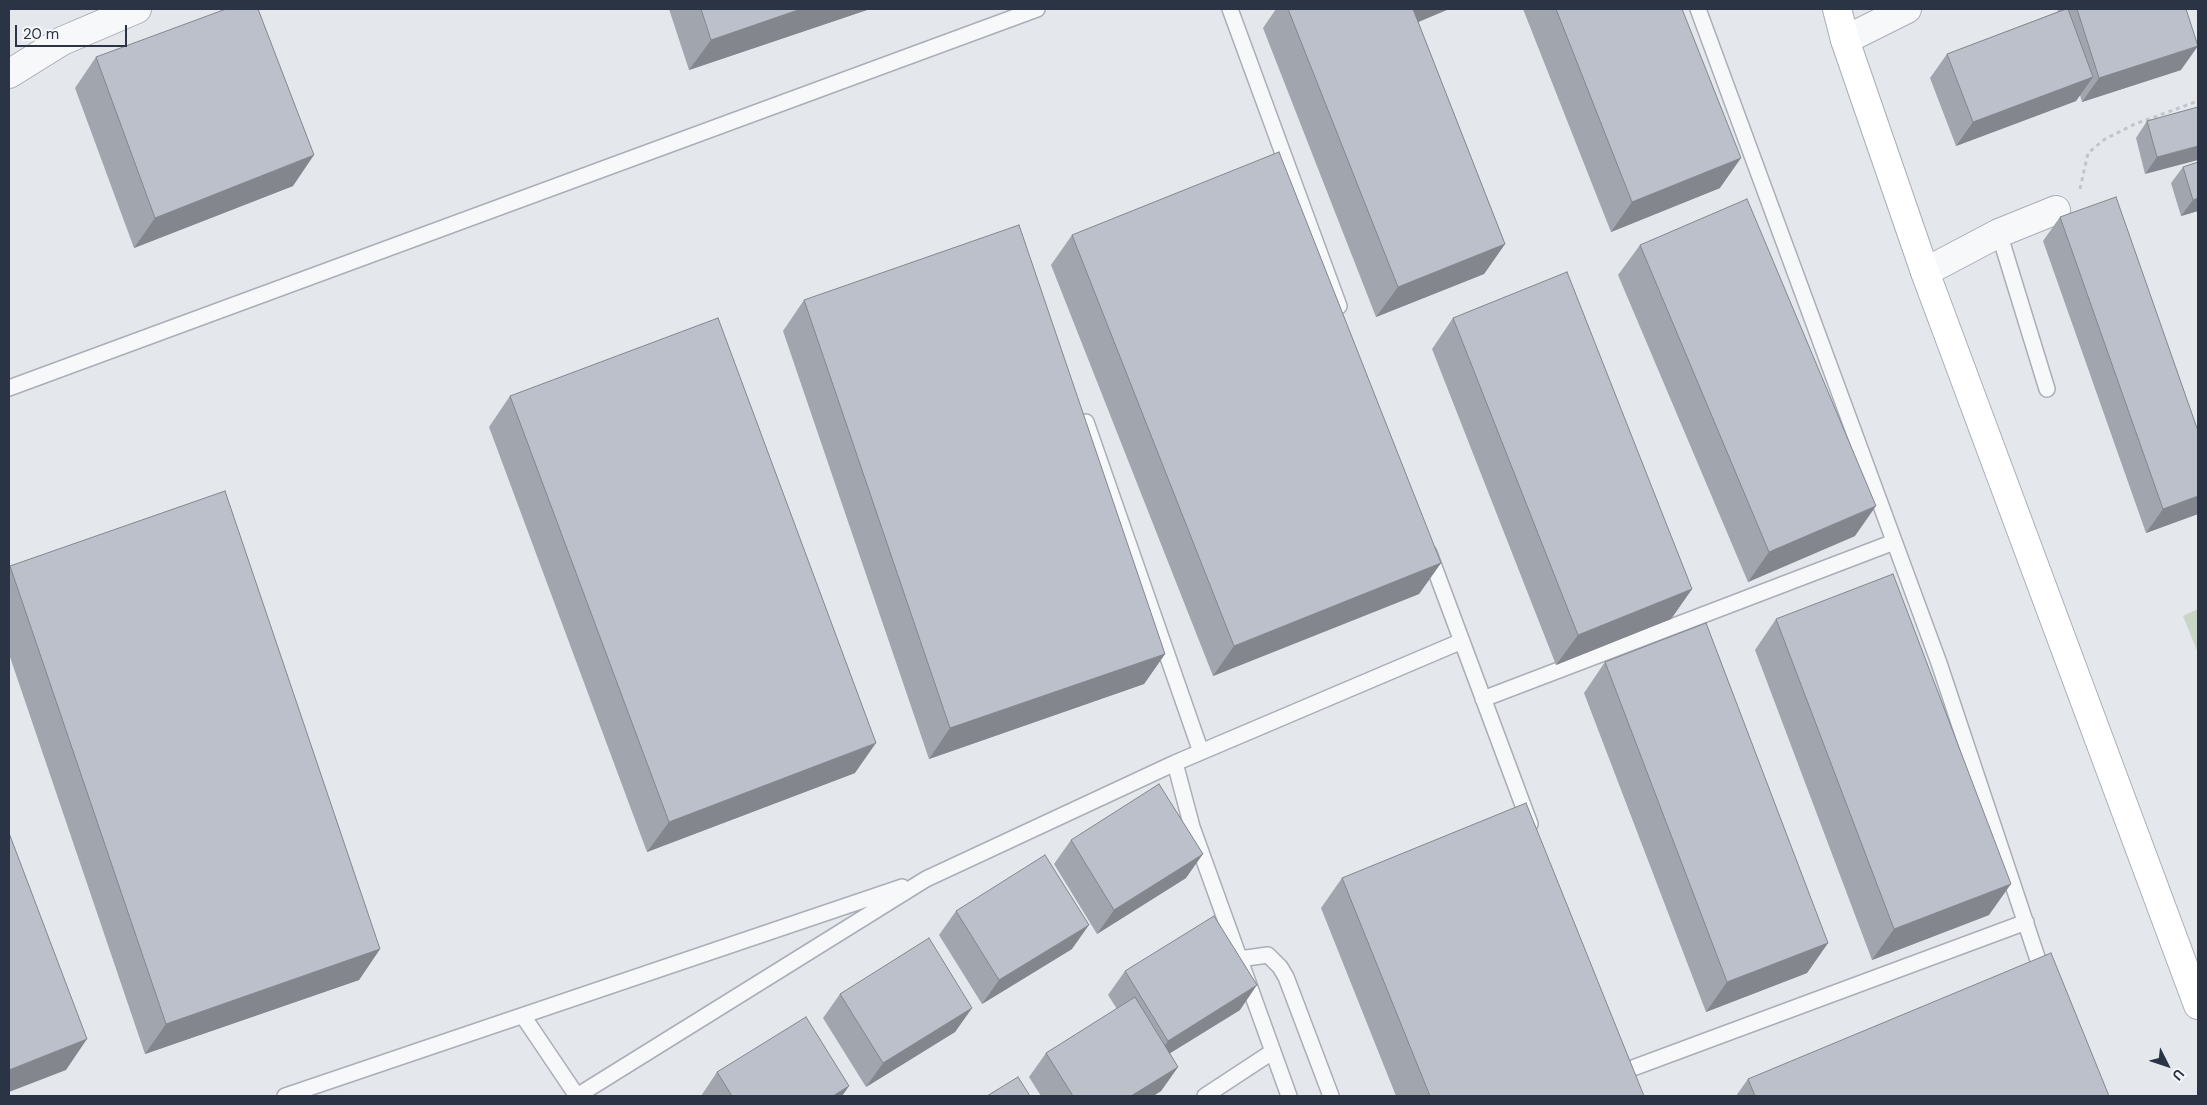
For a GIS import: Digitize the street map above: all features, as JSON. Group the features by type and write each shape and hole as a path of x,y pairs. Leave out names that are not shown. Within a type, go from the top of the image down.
{"main road":[{"path":"1837,9 1845,40 1925,272 2198,1004"}],"street":[{"path":"9,74 62,41 137,9"},
{"path":"1845,40 1907,9"},
{"path":"1925,272 1999,233 2056,210"}],"lane":[{"path":"9,388 1037,9"},
{"path":"1230,9 1342,316"},
{"path":"1698,9 1939,663 2049,996"},
{"path":"1999,233 2047,388"},
{"path":"1086,422 1201,752"},
{"path":"1424,539 1536,839"},
{"path":"1483,699 1894,542"},
{"path":"285,1096 926,879 1175,763 1462,641"},
{"path":"1175,763 1192,827 1289,1096"},
{"path":"523,1016 577,1096 926,879"},
{"path":"1622,1072 2026,922"},
{"path":"1239,959 1268,955 1280,967 1286,977 1331,1096"},
{"path":"1205,1096 1272,1052"},
{"path":"1616,1054 1628,1088"}],"path":[{"path":"2056,210 2074,198 2082,186 2088,153 2105,139 2135,124 2198,101"}],"green space":[{"path":"2198,609 2198,653 2183,616"}],"building":[{"path":"226,9 258,9 314,155 155,218 96,57"},
{"path":"701,9 801,9 711,40"},
{"path":"1288,9 1413,9 1505,244 1398,287"},
{"path":"1556,9 1682,9 1741,158 1632,202"},
{"path":"2068,9 2093,77 1973,122 1947,54"},
{"path":"2077,9 2186,9 2198,46 2099,78"},
{"path":"2198,107 2198,146 2157,157 2147,121"},
{"path":"1279,152 1441,563 1234,646 1072,235"},
{"path":"2198,162 2198,198 2193,200 2183,167"},
{"path":"2116,197 2198,431 2198,496 2163,509 2060,217"},
{"path":"1747,199 1876,506 1769,552 1640,245"},
{"path":"1019,225 1165,654 950,728 804,300"},
{"path":"1567,272 1692,589 1578,635 1453,318"},
{"path":"718,318 876,743 669,822 510,396"},
{"path":"225,491 380,949 166,1024 10,566"},
{"path":"1893,574 2011,884 1894,929 1776,619"},
{"path":"1706,623 1828,943 1727,982 1605,662"},
{"path":"1159,784 1203,854 1114,910 1071,840"},
{"path":"1526,803 1644,1096 1430,1096 1342,878"},
{"path":"9,833 87,1039 9,1070"},
{"path":"1045,855 1089,925 999,980 956,911"},
{"path":"1214,916 1257,985 1168,1041 1125,971"},
{"path":"929,938 972,1008 883,1063 840,994"},
{"path":"2051,953 2109,1096 1755,1096 1748,1079"},
{"path":"1135,997 1178,1067 1131,1096 1073,1096 1046,1053"},
{"path":"806,1017 849,1086 833,1096 732,1096 717,1072"},
{"path":"1018,1077 1030,1096 987,1096"}]}
